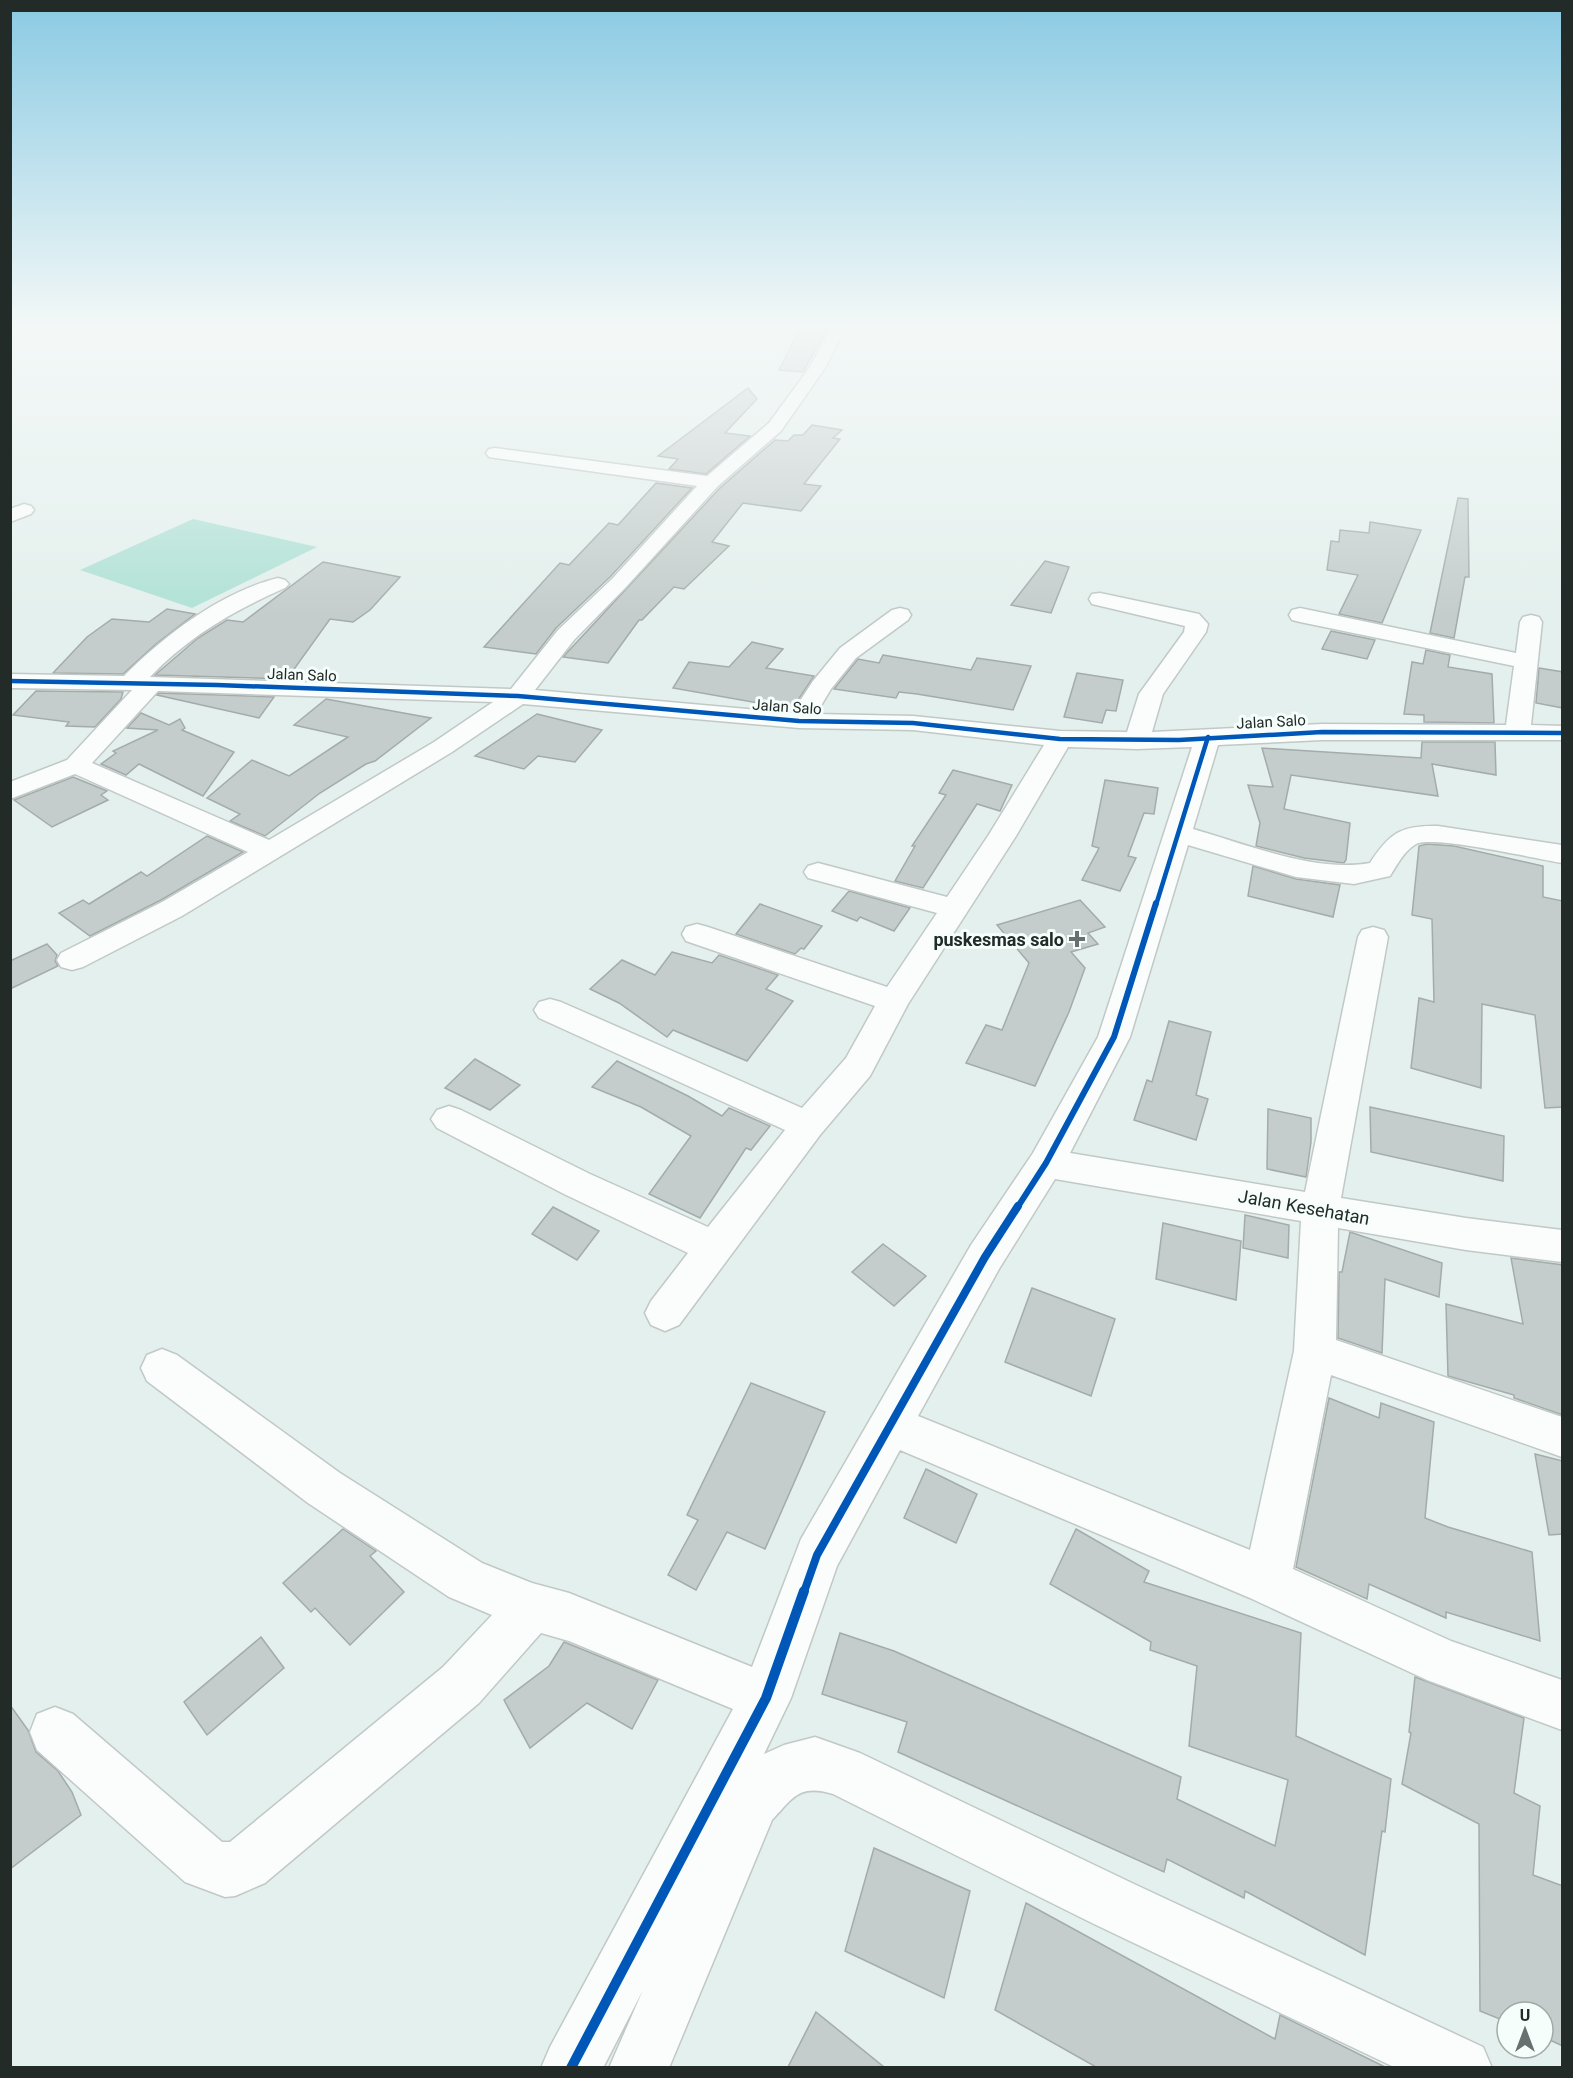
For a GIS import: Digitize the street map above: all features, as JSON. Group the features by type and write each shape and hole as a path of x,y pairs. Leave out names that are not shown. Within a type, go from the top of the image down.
{"street":[{"path":"72,960 172,909 270,851 443,747 518,696 566,635 619,583 711,482 778,423"},
{"path":"495,453 711,482"},
{"path":"10,791 76,765 141,684 164,648 196,624 278,584"},
{"path":"1100,599 1191,619 1197,624 1195,632 1151,694 1137,741"},
{"path":"799,721 821,686 848,653 900,615"},
{"path":"1300,615 1526,662"},
{"path":"1518,732 1531,622"},
{"name":"Jalan Salo","path":"10,681 351,689 518,696 799,721 913,723 1060,739 1137,741 1322,732 1563,733"},
{"path":"571,2067 766,1698 817,1555 985,1257 1046,1163 1114,1038 1208,737"},
{"path":"666,1313 808,1125 858,1067 894,1001 1002,836 1060,739"},
{"path":"76,765 270,851"},
{"path":"1178,833 1296,868 1354,875 1380,870 1395,845 1412,834 1425,833 1492,841 1563,854"},
{"path":"818,872 954,908"},
{"path":"697,933 894,1001"},
{"path":"1267,1581 1315,1351 1320,1210 1373,937"},
{"path":"550,1010 808,1125"},
{"path":"449,1119 577,1185 716,1248"},
{"name":"Jalan Kesehatan","path":"1046,1163 1466,1234 1563,1246"},
{"path":"1315,1351 1563,1437"},
{"path":"162,1368 324,1488 466,1580 490,1592 532,1607 578,1620 766,1698"},
{"path":"890,1425 1267,1581 1444,1664 1563,1705"},
{"path":"55,1732 204,1863 217,1870 238,1868 246,1864 460,1685 532,1607"},
{"path":"639,2067 753,1802 784,1771 815,1763 842,1771 900,1802 1061,1879 1462,2067"}],"green space":[{"path":"193,519 317,547 192,608 80,570"}],"building":[{"path":"702,423 734,423 725,433 750,436 706,474 669,469 678,459 658,456"},
{"path":"812,425 842,430 833,438 840,439 804,484 821,486 801,511 743,503 712,542 729,546 684,589 674,587 642,620 639,620 608,663 563,657 720,488 775,440 788,441 794,435 803,435"},
{"path":"656,483 692,488 610,577 556,628 536,654 484,647 560,563 569,565 609,523 618,525"},
{"path":"1458,498 1468,499 1469,577 1465,577 1454,638 1430,633"},
{"path":"1370,522 1421,530 1382,623 1339,614 1358,575 1327,570 1331,541 1339,542 1340,530 1369,533"},
{"path":"1045,561 1069,567 1051,613 1011,605"},
{"path":"323,562 400,577 370,610 353,622 330,619 287,679 155,675 198,638 227,620 243,622"},
{"path":"167,609 195,614 156,644 123,674 53,673 87,637 112,619 149,622"},
{"path":"1331,631 1375,640 1367,659 1322,649"},
{"path":"752,642 783,649 766,668 814,676 792,709 673,688 689,662 729,667"},
{"path":"1426,650 1450,655 1448,667 1492,674 1494,723 1424,722 1424,715 1404,714 1412,662 1423,664"},
{"path":"883,655 971,670 977,658 1031,666 1013,710 917,694 899,692 896,698 834,689 858,659 879,663"},
{"path":"1539,668 1563,672 1563,708 1536,703"},
{"path":"1077,673 1123,680 1116,711 1106,710 1102,723 1064,717"},
{"path":"36,691 123,692 121,699 95,727 66,726 69,722 13,715"},
{"path":"159,693 274,697 259,718 157,695"},
{"path":"326,699 431,718 375,761 366,764 320,793 265,836 230,821 240,814 207,798 252,760 289,776 348,737 294,725"},
{"path":"141,713 169,725 180,719 185,728 182,730 234,752 203,796 139,764 126,775 101,764 116,753 113,751 158,730 127,728"},
{"path":"537,714 602,730 575,762 538,756 524,769 475,756"},
{"path":"1422,742 1495,742 1496,775 1432,764 1438,796 1291,775 1284,809 1350,823 1346,860 1344,863 1304,858 1256,846 1260,823 1248,785 1273,787 1262,748 1421,758"},
{"path":"953,770 1012,785 1000,811 977,804 923,888 895,881 915,846 912,846 946,795 939,793"},
{"path":"73,777 107,791 101,795 108,800 52,827 14,800"},
{"path":"1105,780 1158,788 1154,814 1144,813 1128,856 1136,858 1120,891 1082,880 1099,848 1092,846"},
{"path":"207,836 243,852 161,900 90,936 59,913 83,900 89,904 141,872 147,876"},
{"path":"1427,844 1454,846 1543,866 1543,897 1563,901 1563,1107 1545,1108 1535,1015 1482,1004 1481,1088 1411,1068 1419,998 1434,1002 1432,919 1412,915 1419,846"},
{"path":"1253,866 1296,879 1340,885 1333,917 1248,896"},
{"path":"849,891 910,908 894,931 860,917 857,921 832,911"},
{"path":"1080,900 1105,927 1088,933 1098,944 1071,952 1085,968 1069,1012 1035,1086 966,1063 986,1025 1002,1030 1029,963 997,925"},
{"path":"760,904 822,926 804,949 801,948 795,954 736,934"},
{"path":"47,944 57,955 55,961 58,966 10,989 10,961"},
{"path":"672,952 712,963 719,955 778,975 766,989 793,1001 747,1061 673,1030 667,1037 619,1003 590,989 622,960 655,975"},
{"path":"1169,1021 1211,1032 1196,1095 1208,1099 1196,1140 1134,1120 1147,1080 1152,1082"},
{"path":"475,1059 520,1085 490,1110 445,1088"},
{"path":"617,1061 688,1096 722,1116 729,1108 770,1126 751,1150 746,1148 700,1218 649,1194 691,1136 641,1107 592,1087"},
{"path":"1370,1107 1504,1136 1503,1181 1371,1152"},
{"path":"1268,1109 1311,1118 1311,1142 1306,1177 1267,1169"},
{"path":"553,1207 599,1231 577,1260 532,1234"},
{"path":"1245,1215 1289,1225 1288,1258 1243,1248"},
{"path":"1163,1223 1241,1241 1236,1300 1156,1279"},
{"path":"1350,1232 1442,1263 1439,1297 1385,1279 1382,1353 1338,1338 1339,1272 1342,1272"},
{"path":"883,1244 926,1276 894,1306 852,1272"},
{"path":"1511,1258 1563,1265 1563,1415 1514,1398 1514,1395 1448,1376 1446,1304 1523,1324"},
{"path":"1032,1288 1115,1319 1091,1396 1005,1362"},
{"path":"751,1383 825,1412 765,1549 727,1532 696,1590 668,1575 698,1520 687,1515"},
{"path":"1329,1398 1379,1418 1381,1403 1434,1422 1425,1518 1532,1552 1540,1641 1446,1612 1446,1618 1369,1584 1367,1599 1296,1567"},
{"path":"1535,1454 1563,1461 1563,1534 1549,1535"},
{"path":"926,1469 977,1494 956,1543 904,1518"},
{"path":"343,1529 376,1551 370,1556 404,1592 350,1645 315,1608 311,1612 283,1583"},
{"path":"1076,1529 1149,1571 1144,1582 1301,1633 1296,1736 1391,1779 1385,1832 1382,1831 1365,1955 1245,1891 1244,1898 1167,1859 1164,1872 898,1752 907,1722 822,1694 840,1633 894,1651 1181,1777 1177,1799 1275,1846 1288,1780 1189,1746 1197,1666 1150,1650 1151,1642 1050,1584"},
{"path":"261,1637 284,1668 207,1735 184,1702"},
{"path":"564,1642 658,1680 632,1729 587,1703 530,1748 504,1700 549,1666"},
{"path":"1415,1677 1524,1718 1514,1793 1540,1806 1533,1875 1563,1886 1563,2046 1555,2042 1555,2000 1495,2000 1495,2017 1480,2011 1479,1824 1402,1784 1411,1733 1409,1732"},
{"path":"10,1705 28,1730 36,1752 58,1771 72,1792 81,1815 10,1869"},
{"path":"874,1848 970,1891 944,1998 845,1951"},
{"path":"1026,1903 1275,2039 1280,2015 1385,2067 1096,2067 995,2010"},
{"path":"816,2012 884,2067 788,2067"}],"cycle path":[{"path":"10,681 217,685 518,696 799,721 913,723 1060,739 1179,740 1322,732 1562,733"},
{"path":"571,2068 766,1698 817,1555 985,1257 1046,1163 1114,1037 1208,737"}],"place":[{"name":"puskesmas salo","path":"1077,939"}]}
